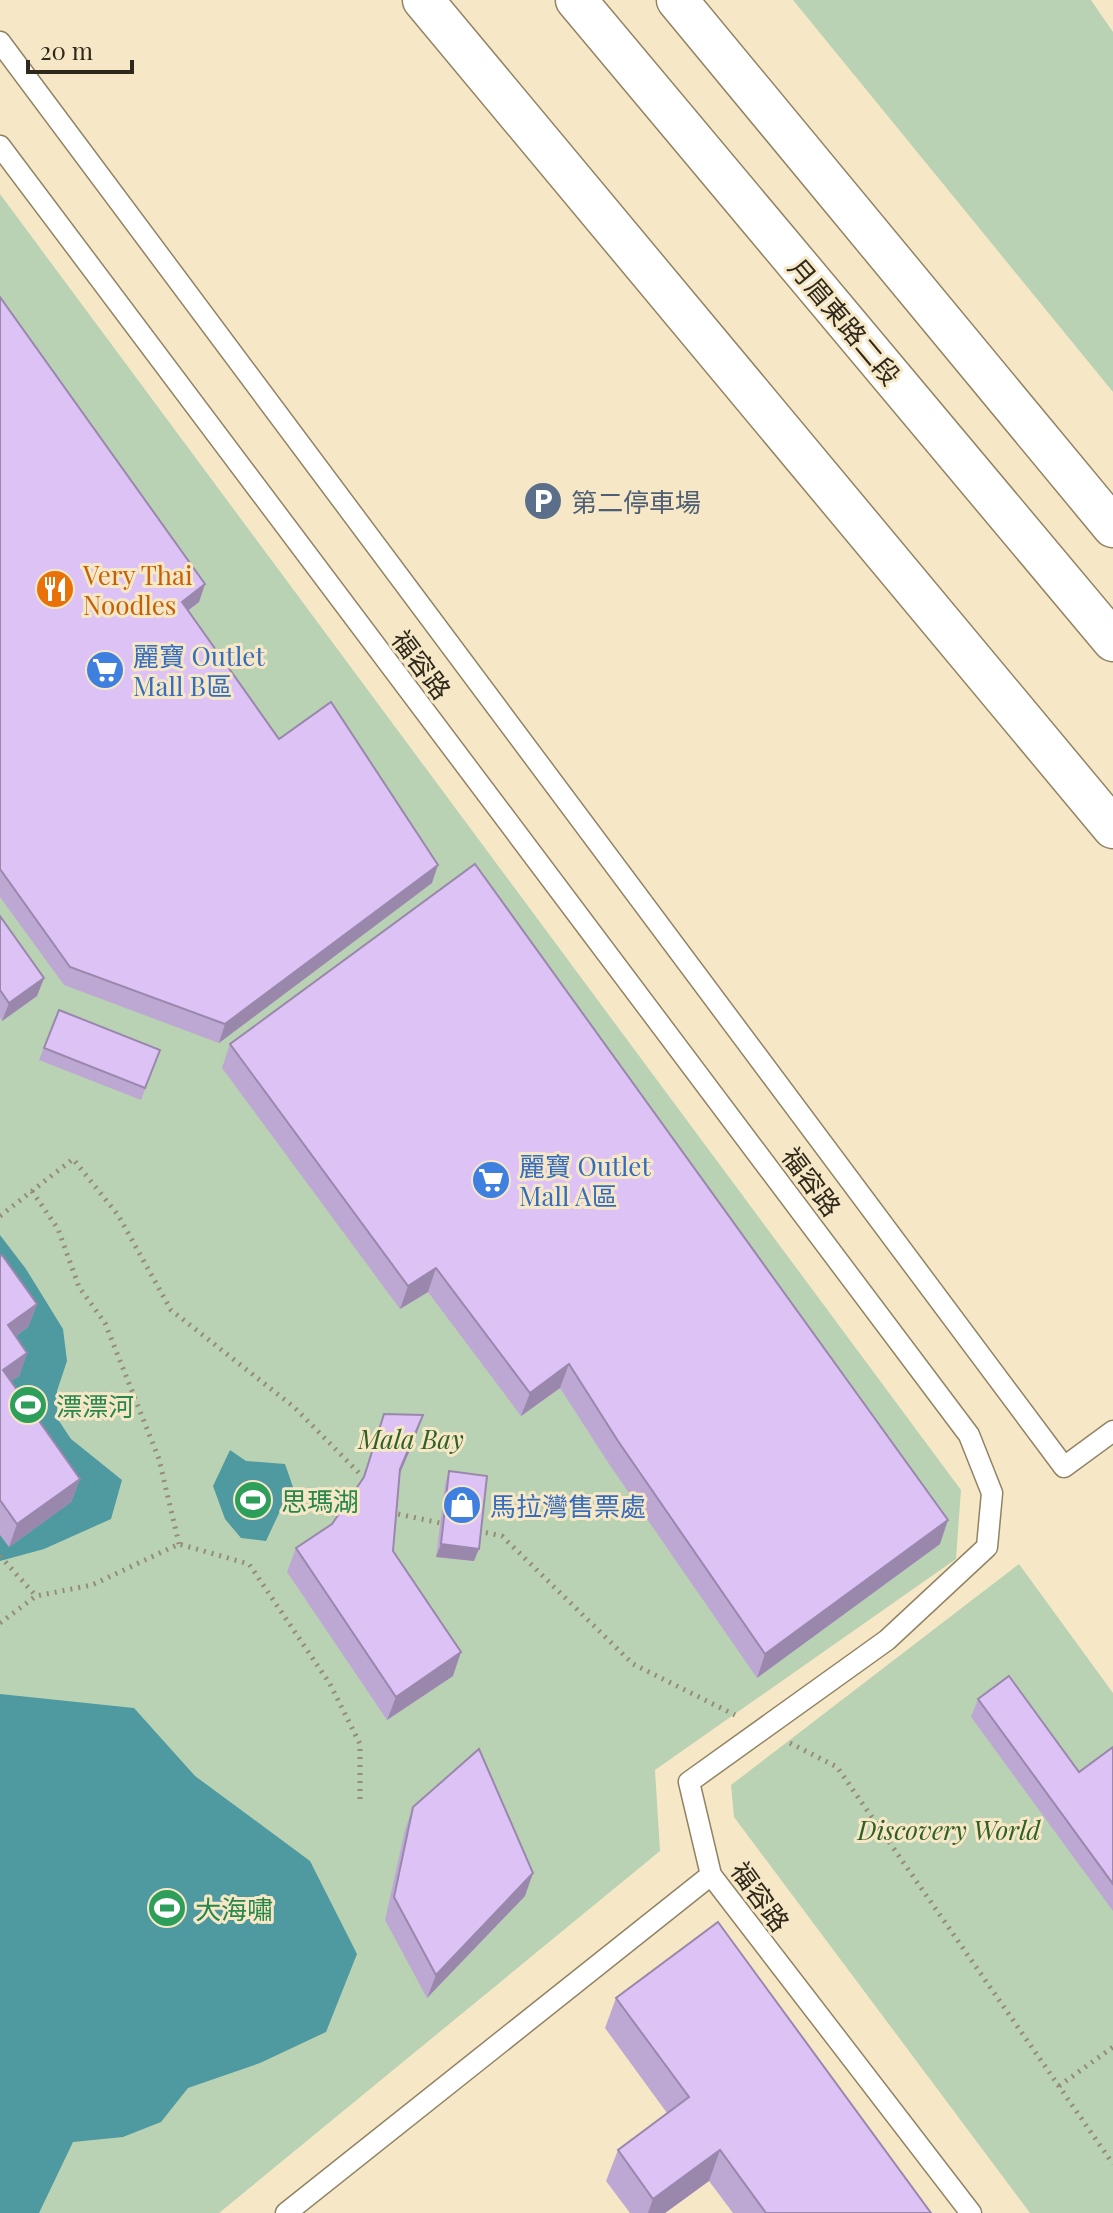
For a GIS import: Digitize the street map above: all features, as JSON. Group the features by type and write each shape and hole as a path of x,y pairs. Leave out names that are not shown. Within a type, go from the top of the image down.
{"street":[{"path":"423,0 1113,828"},
{"name":"月眉東路二段","path":"576,0 1113,641"},
{"path":"677,0 1113,527"}],"lane":[{"path":"0,42 1064,1467 1113,1431"},
{"name":"福容路","path":"0,146 969,1435 992,1493 987,1547 887,1640 689,1782 711,1875 971,2213"},
{"path":"286,2213 711,1875"}],"path":[{"path":"0,1216 73,1159 118,1215 171,1310 294,1407 363,1477"},
{"path":"32,1191 58,1229 79,1287 105,1323 159,1459 179,1544"},
{"path":"390,1506 398,1514 440,1523"},
{"path":"478,1531 502,1536 633,1664 735,1715"},
{"path":"0,1623 36,1596 92,1585 179,1544 249,1564 330,1684 360,1744 360,1800"},
{"path":"0,1556 36,1596"},
{"path":"790,1743 837,1767 1113,2164"},
{"path":"1059,2086 1113,2047"}],"green space":[{"path":"793,0 1091,0 1113,32 1113,392"},
{"name":"Mala Bay","path":"0,194 961,1490 956,1559 655,1770 660,1851 219,2213 0,2213"},
{"name":"Discovery World","path":"1019,1564 1113,1693 1113,2213 1030,2213 734,1817 731,1785"}],"water":[{"name":"漂漂河","path":"0,1235 26,1269 63,1329 67,1361 57,1391 57,1418 71,1439 122,1480 111,1519 44,1549 0,1561"},
{"name":"思瑪湖","path":"230,1450 246,1461 285,1464 294,1490 266,1541 241,1538 225,1519 213,1486"},
{"name":"大海嘯","path":"0,1694 134,1708 195,1776 310,1861 357,1954 326,2032 260,2063 188,2088 161,2122 123,2137 73,2142 39,2213 0,2213"}],"building":[{"name":"麗寶 Outlet Mall B區","path":"0,297 205,584 182,602 279,739 331,702 438,865 225,1024 70,967 0,869"},
{"name":"麗寶 Outlet Mall A區","path":"475,864 948,1520 765,1654 618,1441 569,1364 530,1393 436,1268 408,1286 230,1044"},
{"path":"0,916 44,978 9,1003 0,990"},
{"path":"59,1010 160,1050 145,1088 44,1048"},
{"path":"2,1255 37,1304 8,1325 27,1353 3,1370 80,1479 17,1524 0,1500"},
{"path":"384,1414 423,1415 400,1469 393,1551 461,1652 396,1697 296,1548 332,1524 364,1477"},
{"name":"馬拉灣售票處","path":"449,1471 487,1476 479,1549 441,1544"},
{"path":"1009,1676 1079,1772 1113,1747 1113,1884 978,1699"},
{"path":"479,1749 533,1873 436,1975 394,1897 413,1807"},
{"path":"718,1922 931,2213 766,2213 720,2150 653,2199 618,2150 689,2097 616,1998"}],"place":[{"name":"第二停車場","path":"543,501"},
{"name":"Very Thai Noodles","path":"55,589"},
{"name":"麗寶 Outlet Mall B區","path":"105,670"},
{"name":"麗寶 Outlet Mall A區","path":"491,1180"},
{"name":"漂漂河","path":"28,1405"},
{"name":"思瑪湖","path":"253,1500"},
{"name":"馬拉灣售票處","path":"462,1505"},
{"name":"大海嘯","path":"167,1908"}]}
